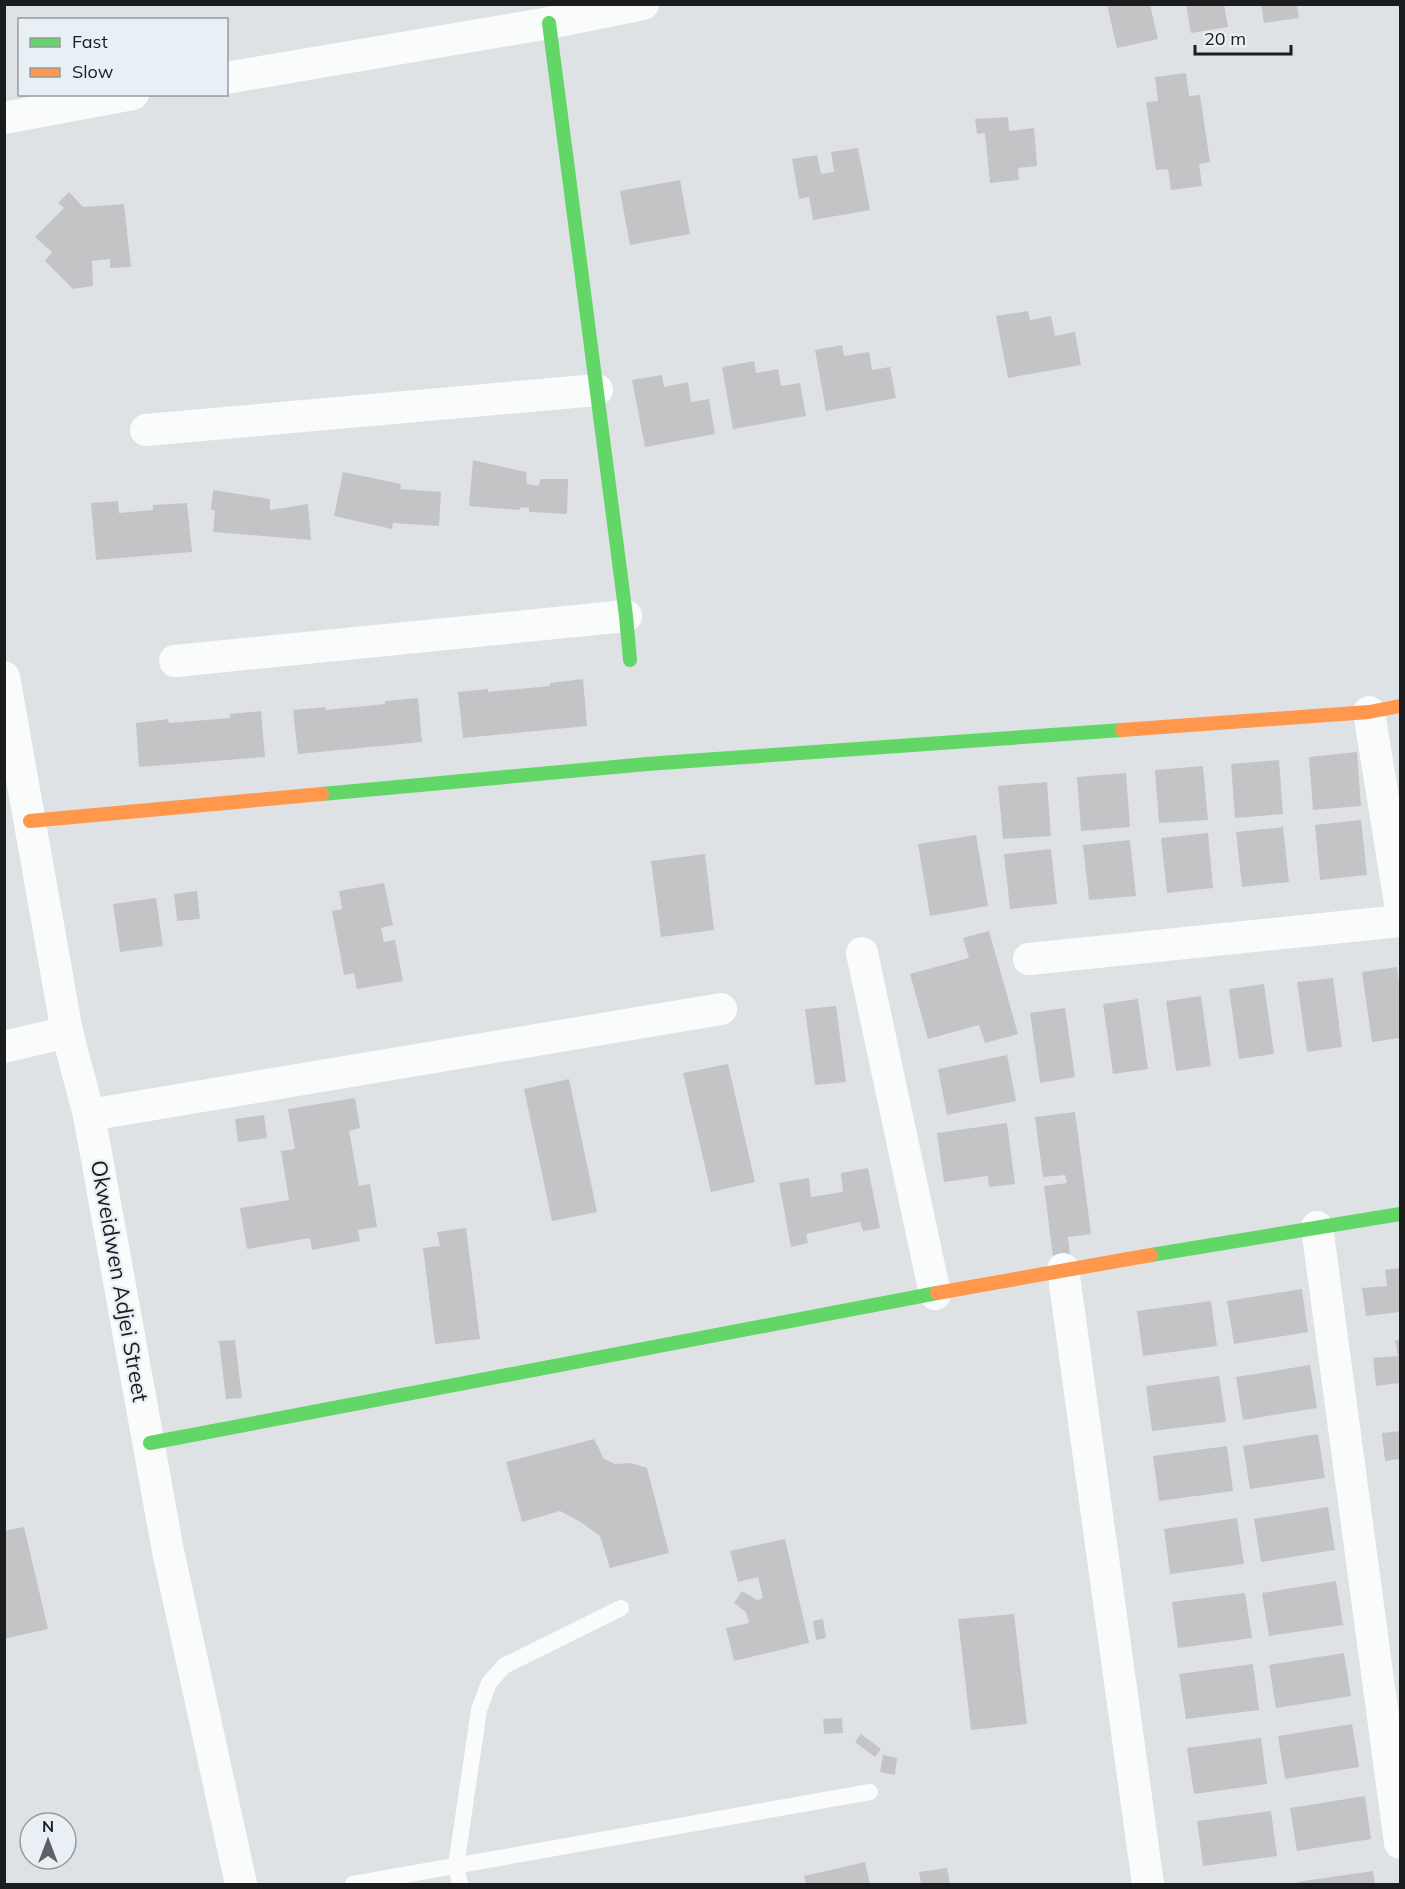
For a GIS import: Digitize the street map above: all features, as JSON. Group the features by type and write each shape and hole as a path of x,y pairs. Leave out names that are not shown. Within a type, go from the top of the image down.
{"street":[{"path":"228,78 549,23 643,4"},
{"path":"549,23 630,660"},
{"path":"4,118 122,96"},
{"path":"146,430 597,390"},
{"path":"175,661 626,616"},
{"name":"Okweidwen Adjei Street","path":"4,677 67,1032 89,1115 168,1551 241,1884"},
{"path":"30,821 647,765 1369,712 1401,706"},
{"path":"1369,712 1401,903"},
{"path":"1029,960 1401,921"},
{"path":"862,953 934,1294"},
{"path":"89,1115 721,1009"},
{"path":"4,1047 67,1032"},
{"path":"150,1443 1063,1269 1401,1214"},
{"path":"1317,1227 1401,1843"},
{"path":"1063,1269 1149,1884"}],"lane":[{"path":"460,1884 456,1866 479,1710 489,1683 504,1666 621,1608"},
{"path":"353,1884 870,1791"}],"building":[{"path":"1186,4 1224,4 1228,27 1191,33"},
{"path":"1261,4 1297,4 1299,18 1264,23"},
{"path":"1107,5 1150,5 1158,39 1117,48"},
{"path":"1186,73 1189,96 1200,95 1210,162 1199,164 1202,186 1171,190 1168,169 1156,170 1146,102 1158,101 1155,77"},
{"path":"1008,117 1009,131 1034,128 1037,166 1018,168 1019,180 990,183 985,133 977,134 975,119"},
{"path":"858,148 870,210 813,220 809,197 799,199 792,159 817,155 821,174 834,172 831,152"},
{"path":"680,180 690,234 630,245 620,191"},
{"path":"69,192 83,207 124,204 131,267 110,268 110,259 92,261 93,286 73,289 45,261 52,252 35,237 64,208 58,203"},
{"path":"1028,311 1030,320 1051,316 1055,336 1075,332 1081,365 1008,378 996,316"},
{"path":"842,345 844,356 869,352 872,370 890,367 896,398 826,411 815,350"},
{"path":"754,361 756,373 778,369 781,386 800,383 806,416 733,429 722,367"},
{"path":"662,375 664,387 688,382 691,402 709,399 715,434 645,447 632,380"},
{"path":"473,460 526,472 527,484 538,486 541,479 568,479 567,514 529,512 529,508 521,507 519,510 469,506"},
{"path":"343,472 401,484 400,489 441,492 439,526 393,523 392,529 334,516"},
{"path":"213,490 270,499 270,510 308,504 311,540 213,532 215,511 211,509"},
{"path":"118,501 119,513 153,510 153,505 187,503 192,552 96,560 91,503"},
{"path":"583,679 587,726 463,738 458,692 488,689 488,692 550,686 550,683"},
{"path":"418,698 422,742 298,754 293,710 325,707 326,710"},
{"path":"261,711 265,757 139,767 136,723 168,719 169,723 230,718 230,714"},
{"path":"1357,752 1361,806 1313,810 1309,757"},
{"path":"1279,760 1283,814 1235,818 1231,764"},
{"path":"1203,766 1208,820 1159,823 1155,770"},
{"path":"1126,773 1130,827 1081,831 1077,777"},
{"path":"1047,782 1051,836 1003,839 998,786"},
{"path":"1361,820 1367,875 1320,880 1315,825"},
{"path":"1283,827 1289,882 1242,887 1236,832"},
{"path":"1208,833 1213,888 1167,893 1161,838"},
{"path":"976,835 988,906 930,916 918,844"},
{"path":"1130,840 1136,896 1089,900 1083,845"},
{"path":"1051,849 1057,904 1010,909 1004,854"},
{"path":"705,854 714,930 661,937 651,861"},
{"path":"384,883 393,925 381,928 384,942 395,940 403,981 357,989 354,973 344,975 332,911 342,909 339,891"},
{"path":"197,891 200,919 177,921 174,894"},
{"path":"156,898 163,946 120,952 113,904"},
{"path":"989,931 1018,1034 985,1043 979,1025 928,1039 910,974 969,958 963,938"},
{"path":"1397,967 1400,992 1400,1038 1372,1042 1362,972"},
{"path":"1333,978 1342,1047 1307,1052 1297,982"},
{"path":"1264,984 1274,1054 1239,1059 1229,989"},
{"path":"1201,996 1211,1066 1176,1071 1166,1001"},
{"path":"1138,999 1148,1069 1113,1074 1103,1004"},
{"path":"836,1006 846,1082 815,1085 805,1009"},
{"path":"1065,1008 1075,1077 1040,1083 1030,1013"},
{"path":"1007,1055 1016,1101 947,1115 938,1069"},
{"path":"728,1064 755,1182 711,1192 683,1073"},
{"path":"569,1079 597,1212 552,1221 524,1089"},
{"path":"355,1098 360,1128 349,1131 359,1186 370,1184 377,1227 358,1230 360,1241 312,1250 310,1238 247,1249 240,1208 289,1200 281,1151 295,1149 288,1109"},
{"path":"1075,1112 1091,1234 1068,1237 1070,1255 1053,1257 1044,1186 1067,1183 1065,1175 1043,1177 1035,1117"},
{"path":"264,1115 267,1138 238,1142 235,1119"},
{"path":"1007,1123 1015,1184 989,1187 988,1176 944,1182 937,1133"},
{"path":"868,1168 880,1228 863,1231 860,1222 806,1234 808,1243 791,1247 779,1183 809,1178 811,1197 843,1192 841,1173"},
{"path":"466,1228 480,1339 435,1344 423,1248 440,1246 437,1232"},
{"path":"1400,1268 1400,1312 1366,1316 1362,1288 1387,1286 1385,1270"},
{"path":"1302,1289 1308,1332 1234,1344 1227,1301"},
{"path":"1211,1301 1217,1346 1143,1356 1137,1311"},
{"path":"235,1340 242,1398 226,1399 219,1341"},
{"path":"1395,1340 1400,1340 1400,1383 1376,1386 1373,1358 1398,1356"},
{"path":"1310,1365 1317,1408 1243,1420 1236,1377"},
{"path":"1219,1376 1226,1422 1152,1431 1146,1386"},
{"path":"1400,1431 1400,1459 1385,1461 1382,1433"},
{"path":"1318,1434 1325,1478 1250,1489 1243,1446"},
{"path":"594,1439 604,1459 615,1464 631,1463 647,1468 669,1553 610,1568 600,1536 560,1511 522,1522 506,1462"},
{"path":"1227,1446 1233,1491 1159,1501 1153,1456"},
{"path":"1328,1507 1335,1550 1261,1562 1254,1519"},
{"path":"1237,1518 1244,1564 1170,1574 1164,1529"},
{"path":"24,1527 48,1629 4,1639 4,1531"},
{"path":"785,1539 809,1643 734,1661 726,1628 749,1623 746,1612 734,1603 742,1591 757,1600 763,1598 758,1577 738,1582 730,1551"},
{"path":"1336,1581 1343,1625 1269,1636 1262,1593"},
{"path":"1245,1593 1252,1638 1178,1648 1172,1602"},
{"path":"1014,1614 1027,1724 971,1730 958,1619"},
{"path":"823,1619 826,1638 816,1640 813,1621"},
{"path":"1344,1653 1351,1696 1276,1708 1269,1665"},
{"path":"1253,1664 1259,1710 1186,1719 1179,1674"},
{"path":"842,1718 843,1733 824,1734 823,1719"},
{"path":"1352,1724 1359,1767 1285,1779 1278,1736"},
{"path":"861,1734 881,1749 875,1757 855,1742"},
{"path":"1261,1738 1267,1784 1194,1794 1187,1748"},
{"path":"883,1755 897,1758 895,1775 880,1772"},
{"path":"1365,1796 1371,1839 1297,1851 1290,1808"},
{"path":"1271,1811 1277,1856 1203,1866 1197,1821"},
{"path":"865,1862 870,1884 806,1884 804,1876"},
{"path":"947,1868 950,1884 921,1884 919,1872"},
{"path":"1373,1871 1375,1884 1298,1884 1297,1882"}],"traffic: fast":[{"path":"549,23 630,660"},
{"path":"322,794 647,764 1122,730"},
{"path":"1151,1255 1400,1214"},
{"path":"150,1443 937,1293"}],"traffic: slow":[{"path":"1122,730 1369,712 1400,706"},
{"path":"30,821 322,794"},
{"path":"937,1293 1151,1255"}]}
